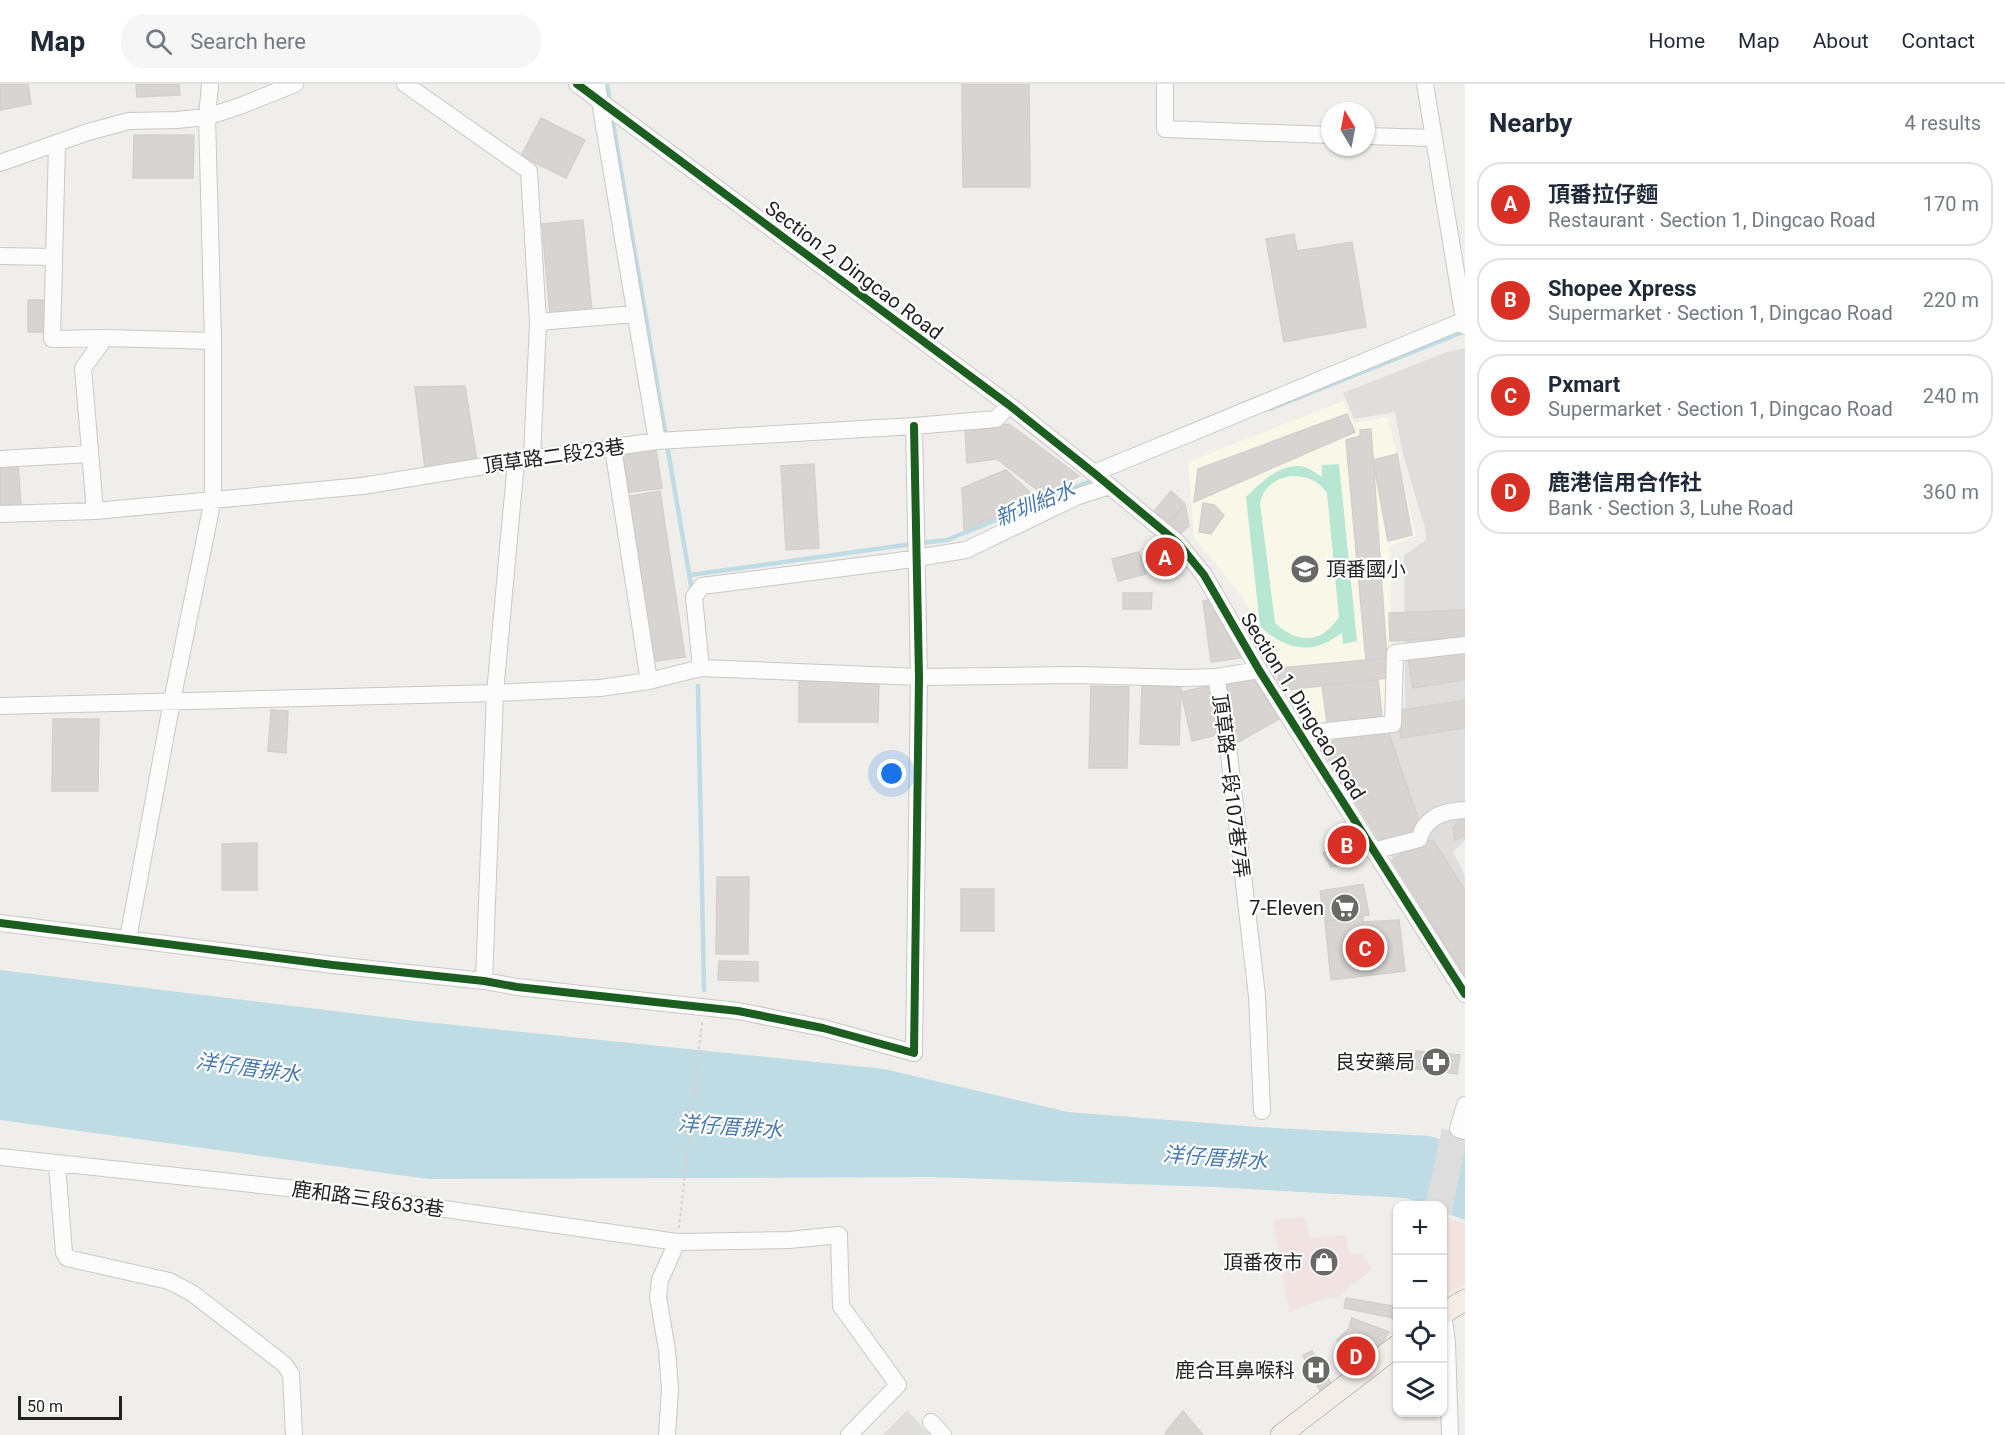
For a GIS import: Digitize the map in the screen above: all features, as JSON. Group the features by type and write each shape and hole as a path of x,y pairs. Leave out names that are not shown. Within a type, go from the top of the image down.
{"main road":[{"path":"1447,1311 1465,1300"},
{"path":"1281,1435 1393,1348"}],"street":[{"path":"128,939 172,701 213,499 213,341 207,117 210,84"},
{"path":"0,163 129,121 207,117 295,84"},
{"path":"405,84 529,171 538,322 524,459 495,693 484,981"},
{"name":"Section 2, Dingcao Road","path":"577,84 1008,405 1110,486"},
{"path":"597,84 657,441"},
{"path":"1165,84 1165,129 1321,135"},
{"path":"1094,473 1464,322 1425,84"},
{"path":"1375,136 1434,138"},
{"path":"57,144 52,339 213,341"},
{"path":"0,256 53,256"},
{"path":"538,322 635,314"},
{"path":"94,511 83,368 105,338"},
{"name":"頂草路二段23巷","path":"0,514 94,511 362,486 524,459 657,441 996,419 1008,405"},
{"path":"0,923 333,965 484,981 517,987 738,1011 823,1028 914,1053 919,677 914,426"},
{"path":"613,448 649,681"},
{"path":"0,459 90,454"},
{"path":"701,668 694,597 702,585 918,559 966,550 1076,497 1110,486"},
{"name":"Section 1, Dingcao Road","path":"1110,486 1178,543 1204,575 1259,670 1373,852 1464,991"},
{"path":"1300,734 1393,724 1395,653 1465,645"},
{"path":"0,706 495,693 600,688 649,681 701,668 919,677 1076,675 1184,678 1216,677 1259,670"},
{"name":"頂草路一段107巷7弄","path":"1216,677 1227,737 1257,996 1262,1111"},
{"path":"1373,852 1419,839 1430,818 1445,812 1465,810"},
{"path":"1462,1130 1465,1105"},
{"name":"鹿和路三段633巷","path":"0,1157 326,1192 677,1242 789,1240 839,1235 841,1306 898,1385 853,1434"},
{"path":"57,1164 64,1253 67,1258 169,1281 192,1293 284,1364 291,1374 294,1435"},
{"path":"667,1435 670,1389 667,1350 658,1297 660,1280 677,1242"},
{"path":"1447,1344 1450,1435"},
{"path":"931,1422 943,1435"}],"path":[{"path":"677,1242 704,1008"}],"shaded area":[{"path":"1465,348 1465,840 1453,852 1465,876 1465,977 1316,733 1394,728 1405,706 1404,555 1426,540 1425,528 1403,454 1395,412 1354,419 1343,393 1447,352"},
{"name":"頂番國小","path":"1343,401 1354,423 1388,417 1416,536 1390,546 1393,724 1315,732 1243,598 1194,537 1188,462"},
{"name":"頂番夜市","path":"1304,1217 1311,1238 1346,1235 1349,1255 1363,1253 1372,1269 1338,1297 1324,1299 1289,1312 1273,1220"},
{"path":"1447,1217 1465,1224 1465,1284 1447,1294"},
{"path":"907,1410 930,1435 883,1435"}],"green space":[{"path":"1339,464 1357,641 1343,644 1342,633 1320,645 1293,646 1272,636 1260,626 1246,497 1272,474 1280,470 1296,466 1305,467 1322,477 1322,465","holes":["1297,476 1316,482 1327,493 1339,617 1325,632 1309,638 1292,635 1275,623 1260,503 1264,492 1275,481"]}],"water":[{"name":"洋仔厝排水","path":"0,970 416,1021 884,1069 1068,1112 1258,1127 1430,1136 1465,1148 1465,1220 1447,1213 1447,1201 1415,1201 1406,1198 1214,1187 931,1177 428,1179 0,1120"}],"pier":[{"path":"1442,1129 1465,1134 1465,1149 1451,1215 1447,1214 1447,1201 1426,1201"}],"building":[{"path":"0,84 28,84 31,104 0,110"},
{"path":"136,84 179,84 180,95 137,97"},
{"path":"962,84 1029,84 1030,187 963,187"},
{"path":"541,118 585,140 566,178 521,156"},
{"path":"134,135 194,135 193,178 133,178"},
{"path":"583,220 592,312 550,316 542,224"},
{"path":"1294,234 1297,251 1352,242 1366,327 1284,342 1266,239"},
{"path":"28,300 45,300 45,332 28,332"},
{"path":"465,386 477,462 425,469 415,387"},
{"path":"1347,414 1355,432 1194,502 1198,469"},
{"path":"1009,424 1079,476 1043,494 997,459 967,463 965,428"},
{"path":"1371,429 1387,658 1366,661 1346,440 1360,436 1360,430"},
{"path":"656,449 662,488 624,493 619,455"},
{"path":"1397,454 1412,535 1388,541 1373,460"},
{"path":"18,464 21,505 0,506 0,465"},
{"path":"814,464 819,548 786,550 781,466"},
{"path":"1006,470 1037,499 964,530 962,488"},
{"path":"660,491 685,657 649,662 624,497"},
{"path":"1171,491 1185,504 1164,527 1151,515"},
{"path":"1203,503 1214,505 1224,515 1211,534 1199,532"},
{"path":"1185,504 1189,526 1181,533 1170,523"},
{"path":"1139,552 1146,574 1118,581 1112,559"},
{"path":"1123,593 1152,593 1151,609 1123,609"},
{"path":"1208,600 1241,658 1211,662 1203,601"},
{"path":"1465,610 1465,638 1390,641 1389,613"},
{"path":"1465,649 1465,680 1413,688 1408,658"},
{"path":"1387,658 1387,678 1287,690 1278,679 1280,668"},
{"path":"1251,675 1279,719 1235,744 1222,680"},
{"path":"1378,679 1383,723 1328,731 1322,685"},
{"path":"799,681 879,681 878,722 799,722"},
{"path":"1142,685 1181,687 1179,745 1140,744"},
{"path":"1091,686 1129,687 1127,768 1089,768"},
{"path":"1209,686 1220,734 1192,741 1181,692"},
{"path":"1465,700 1465,728 1401,738 1397,711"},
{"path":"271,710 288,711 286,753 268,751"},
{"path":"53,719 99,719 98,791 52,791"},
{"path":"1388,731 1420,824 1412,834 1382,844 1322,749 1346,734"},
{"path":"1465,815 1465,836 1455,840 1453,827"},
{"path":"1352,837 1364,856 1353,863 1331,867 1323,853"},
{"path":"1433,840 1465,891 1465,976 1392,860 1417,844"},
{"path":"257,843 257,890 222,890 222,844"},
{"path":"717,877 749,877 748,954 716,954"},
{"name":"7-Eleven","path":"1363,884 1369,915 1325,921 1320,891"},
{"path":"961,889 994,889 994,931 961,931"},
{"path":"1363,916 1363,922 1399,920 1405,971 1331,980 1325,921"},
{"path":"719,961 758,962 758,981 718,980"},
{"name":"良安藥局","path":"1416,1051 1460,1055 1457,1074 1413,1068"},
{"path":"1346,1298 1393,1306 1393,1318 1344,1308"},
{"path":"1352,1318 1389,1332 1383,1342 1349,1326"},
{"path":"1351,1327 1383,1342 1351,1370 1337,1340"},
{"name":"鹿合耳鼻喉科","path":"1312,1351 1332,1385 1321,1393 1303,1355"},
{"path":"1183,1411 1203,1435 1167,1435 1165,1433"}],"waterway":[{"path":"607,84 610,103"},
{"path":"612,117 666,437"},
{"name":"新圳給水","path":"1270,409 1465,331"},
{"path":"667,445 692,591"},
{"name":"新圳給水","path":"920,543 947,540 1095,479"},
{"name":"新圳給水","path":"690,575 912,544"},
{"path":"698,686 704,990"}],"cycle path":[{"path":"577,84 1009,405 1178,543 1204,575 1259,670 1465,994"},
{"path":"0,923 333,965 484,981 517,987 738,1011 823,1028 914,1053 919,677 914,426"}],"place":[{"name":"頂番拉仔麵","path":"1165,557"},
{"name":"頂番國小","path":"1305,569"},
{"name":"Shopee Xpress","path":"1347,845"},
{"name":"7-Eleven","path":"1345,908"},
{"name":"Pxmart","path":"1365,948"},
{"name":"良安藥局","path":"1436,1062"},
{"name":"頂番夜市","path":"1324,1262"},
{"name":"鹿港信用合作社","path":"1356,1356"},
{"name":"鹿合耳鼻喉科","path":"1316,1370"}]}
